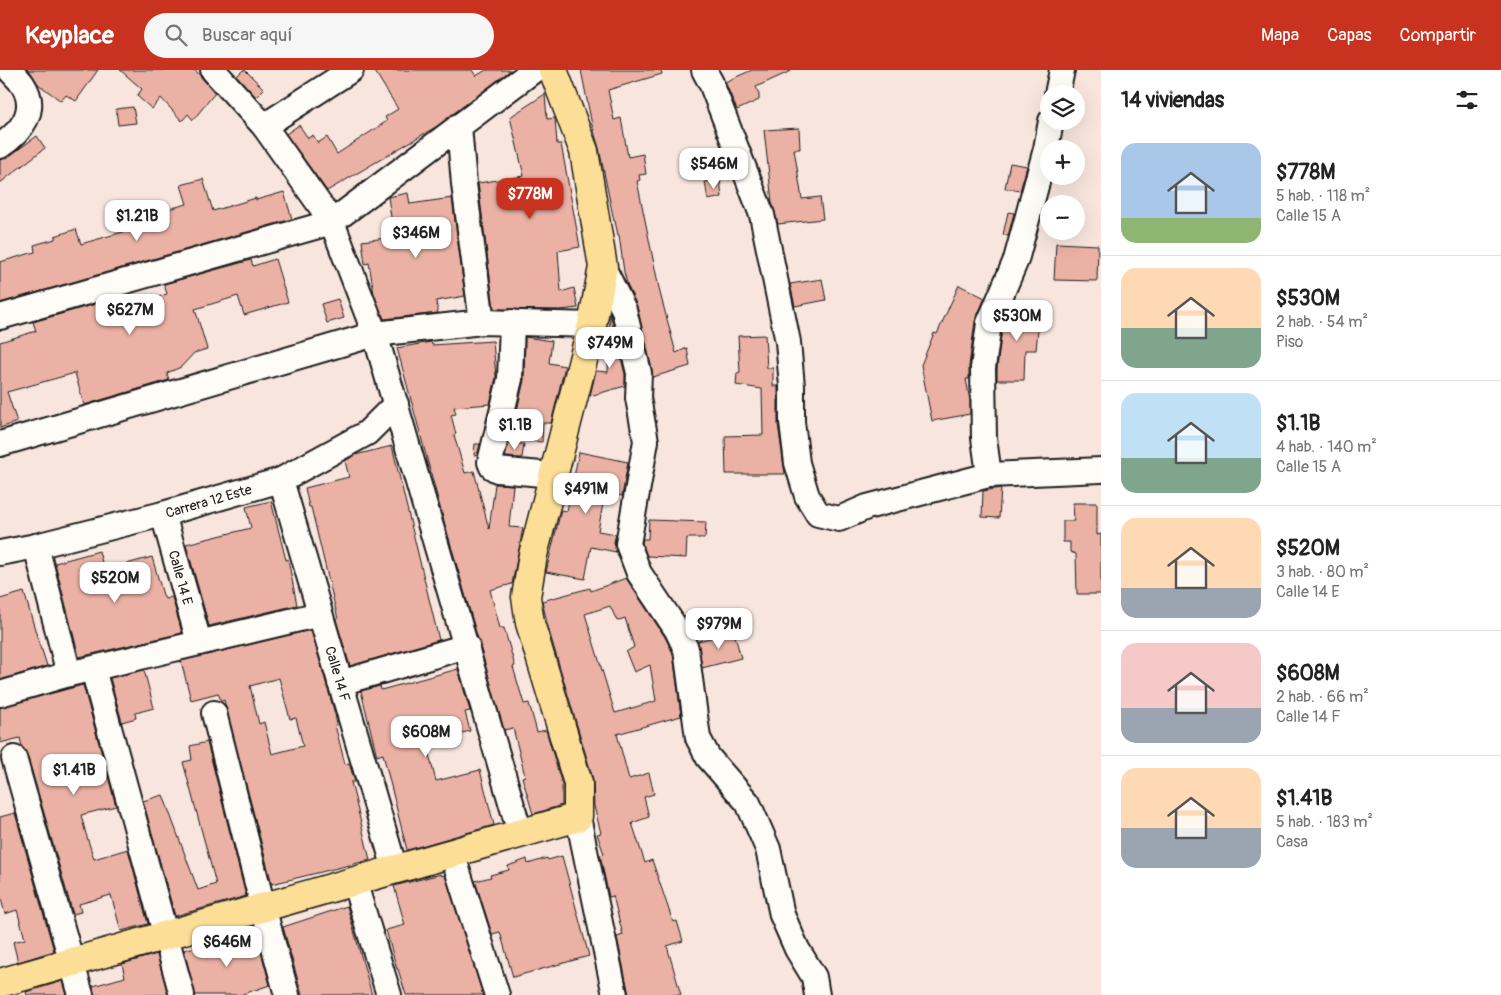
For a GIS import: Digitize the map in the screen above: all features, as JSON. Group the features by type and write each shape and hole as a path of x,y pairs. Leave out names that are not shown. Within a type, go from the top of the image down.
{"main road":[{"path":"0,983 578,816 578,783 530,623 526,597 533,555 592,325 603,267 584,151 553,70"}],"street":[{"path":"0,146 12,138 27,119 29,98 23,84 10,70"},
{"path":"213,70 264,126 332,222 376,334 520,833"},
{"path":"264,126 351,70"},
{"path":"0,317 332,222 534,70"},
{"path":"704,70 711,83 762,215 788,342 792,386 792,422 797,463 808,496 818,514 839,519 867,507 989,475 1101,470"},
{"path":"1059,85 1062,70"},
{"path":"459,126 464,184 482,322"},
{"path":"989,475 984,438 983,368 988,323 1016,260 1049,130"},
{"path":"603,267 624,310 639,373 638,398 646,441 628,544 639,573 677,630 686,649 698,738 708,757 748,803 768,849 782,915 797,949 814,977 817,995"},
{"path":"0,444 376,334 482,322 592,325"},
{"path":"512,322 510,379 490,462 497,470 553,475"},
{"name":"Carrera 12 Este","path":"0,552 36,546 163,514 281,480 367,433 396,404"},
{"name":"Calle 14 F","path":"281,480 395,869"},
{"name":"Calle 14 E","path":"163,514 199,642"},
{"path":"36,546 69,674"},
{"path":"0,694 69,674 320,614"},
{"path":"340,683 467,646"},
{"path":"93,669 182,995"},
{"path":"214,713 287,995"},
{"path":"14,758 82,995"},
{"path":"578,816 615,995"},
{"path":"452,853 497,995"},
{"path":"354,881 389,995"}],"building":[{"path":"29,70 98,70 76,101 66,95 61,101 38,84"},
{"path":"120,70 195,70 215,93 193,120 188,114 182,121 161,98 152,109 137,96 142,89"},
{"path":"243,70 264,89 256,97 237,76"},
{"path":"374,70 472,70 476,76 486,70 511,70 439,125 327,191 286,134 299,125 308,138 313,135 318,143 327,137 337,154 387,121 385,117 398,109"},
{"path":"581,70 661,70 662,74 608,90 614,120 621,118 628,157 643,154 646,174 639,175 640,180 637,181 660,293 676,353 687,348 690,366 653,377 637,307 624,272 619,235 614,221"},
{"path":"752,70 793,70 756,87 759,100 737,110 725,82"},
{"path":"545,94 547,119 555,118 557,144 561,144 580,247 558,251 561,292 574,288 578,308 560,310 494,309 478,183 524,176 510,117"},
{"path":"133,107 136,123 118,125 116,109"},
{"path":"799,128 800,149 794,149 802,199 820,197 823,219 778,224 772,202 764,130"},
{"path":"37,136 45,148 0,183 0,160 8,157"},
{"path":"1010,163 1027,166 1020,191 1005,188"},
{"path":"203,179 213,211 284,192 292,219 0,303 0,262 35,252 34,245 55,239 55,236 76,229 81,244 168,219 165,210 187,204 181,185"},
{"path":"720,180 722,197 708,200 705,182"},
{"path":"408,193 410,204 452,198 465,296 436,301 438,313 384,319 374,294 369,263 365,264 362,241 394,237 388,197"},
{"path":"1008,212 1014,213 1008,236 1003,235"},
{"path":"1056,243 1098,245 1097,281 1054,280"},
{"path":"275,259 288,302 244,315 238,296 195,309 207,349 194,353 181,367 167,373 169,380 84,405 75,373 7,392 17,422 0,428 0,342 36,331 33,322 120,297 125,311 156,302 155,298 167,294 164,284 251,260 253,266"},
{"path":"822,279 826,300 795,306 790,284"},
{"path":"959,285 985,298 975,321 969,379 966,379 970,414 932,421 921,365 934,333 937,334"},
{"path":"338,299 344,318 327,323 321,304"},
{"path":"1011,306 1040,308 1036,350 1025,350 1024,380 997,380 1002,327"},
{"path":"610,313 625,374 625,386 590,396 596,371 608,372"},
{"path":"765,335 767,368 773,368 773,386 778,386 778,424 785,474 726,474 725,436 763,435 762,389 736,385 737,373 740,372 738,336"},
{"path":"525,337 552,341 549,363 565,366 551,423 543,423 542,442 513,440 516,415 524,380"},
{"path":"493,341 496,377 490,404 454,407 456,414 451,415 456,434 454,435 465,473 474,471 489,529 495,484 513,485 509,527 523,528 512,584 490,590 500,628 504,628 524,704 529,703 537,732 546,730 562,785 562,805 533,814 522,777 525,776 513,728 504,730 397,348 431,342 432,345"},
{"path":"475,444 480,444 477,456 474,455"},
{"path":"508,444 524,444 522,458 505,457"},
{"path":"392,446 439,640 350,666 336,620 338,619 305,488 349,477 345,461 355,455"},
{"path":"579,452 628,462 622,496 605,493 598,531 616,534 614,542 616,552 591,547 585,579 546,572 561,510 567,511"},
{"path":"1001,488 999,518 982,517 983,491"},
{"path":"271,501 286,560 288,559 297,605 209,626 186,544 251,528 246,507"},
{"path":"1073,503 1097,503 1097,535 1101,534 1101,594 1077,594 1076,554 1070,552 1070,542 1063,542 1063,521 1074,521"},
{"path":"649,520 706,522 705,538 687,538 686,558 647,556 642,543 643,539 648,539"},
{"path":"99,551 104,570 152,557 165,599 172,597 182,633 79,657 55,563"},
{"path":"626,578 665,637 673,653 681,716 617,734 629,779 649,773 654,794 644,797 649,817 632,823 645,863 652,860 673,922 677,921 683,941 667,946 681,995 629,995 617,937 623,935 613,896 609,897 600,855 604,854 597,834 601,833 594,806 593,779 549,631 542,601 590,588 591,591","holes":["610,606 617,621 625,618 634,647 626,652 634,672 650,665 656,701 615,713 585,614"]},
{"path":"24,592 47,666 0,680 0,599"},
{"path":"311,630 335,714 337,725 335,725 345,764 349,763 355,782 351,782 370,860 272,884 224,700 221,701 218,693 191,700 181,661","holes":["279,678 290,719 296,718 303,746 272,754 264,722 259,724 250,686"]},
{"path":"734,632 741,658 702,668 698,641"},
{"path":"458,669 470,711 465,712 470,731 426,743 436,781 480,770 494,825 407,850 383,754 377,756 361,691 380,686 381,690"},
{"path":"144,670 154,708 135,713 136,718 122,722 110,678"},
{"path":"83,685 116,806 81,815 86,834 94,859 128,849 148,924 121,931 111,895 79,904 81,912 73,914 27,754 22,747 20,738 0,743 0,707"},
{"path":"207,742 246,896 175,916 143,801 163,795 198,890 216,884 183,762 192,760 190,746"},
{"path":"15,813 54,951 18,962 13,942 25,939 17,910 5,914 0,895 0,817"},
{"path":"562,856 589,956 513,977 500,932 492,934 475,881 509,870 508,866 527,859 528,864"},
{"path":"441,874 442,876 445,875 483,995 406,995 386,930 405,925 394,886"},
{"path":"347,906 372,995 302,995 283,927"},
{"path":"249,934 261,952 270,985 240,995 195,995 184,950 202,945 203,947"},
{"path":"157,954 168,995 94,995 93,986 125,977 122,964"},
{"path":"63,981 67,995 27,995 26,992"}]}
